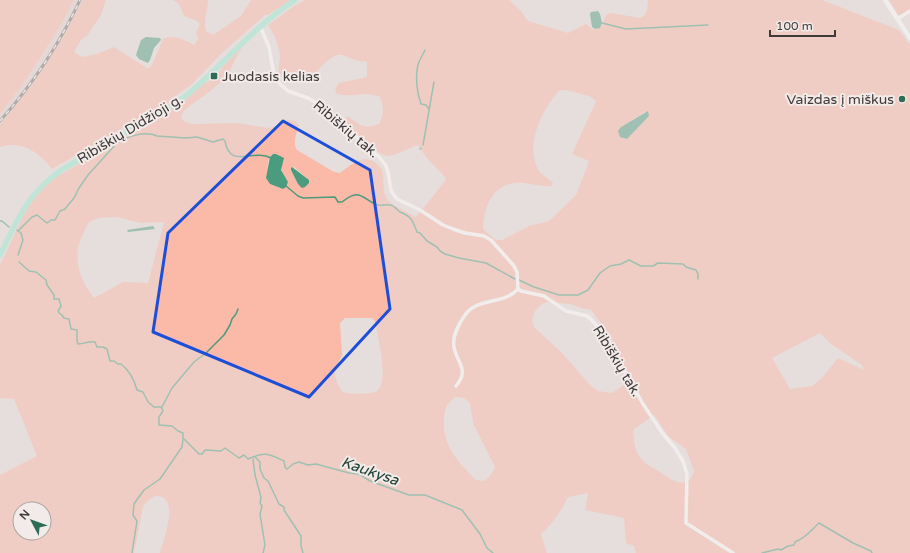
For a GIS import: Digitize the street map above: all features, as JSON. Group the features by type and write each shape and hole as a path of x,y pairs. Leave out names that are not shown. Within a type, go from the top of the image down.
{"main road":[{"name":"Ribiškių Didžioji g.","path":"0,255 27,202 46,180 69,165 178,102 191,92 260,26 295,0"}],"street":[{"path":"885,0 910,38"},
{"path":"897,18 910,11"},
{"name":"Ribiškių tak.","path":"260,26 269,47 274,75 280,84 288,91 308,98 320,105 380,158 386,166 388,172 390,191 397,200 420,210 443,225 465,233 484,236 491,240 514,266 517,272 518,289 544,296 566,311 580,314 591,319 611,346 643,404 683,461 687,474 686,523 690,527 701,532 733,553"},
{"path":"456,386 462,378 462,368 454,346 454,340 464,316 475,306 508,297 518,289"}],"highlighted area":[{"path":"283,121 370,170 390,309 309,397 153,332 168,233"}],"shaded area":[{"path":"0,0 74,0 58,30 40,58 21,87 0,114"},
{"path":"74,0 83,0 64,35 32,85 0,125 0,114 44,54"},
{"path":"83,0 106,0 101,15 87,36 81,40 74,52 82,57 97,54 114,47 149,68 152,65 163,39 175,37 194,45 198,39 196,33 200,24 197,21 184,16 179,4 173,0 208,0 205,27 206,31 213,35 241,16 251,0 291,0 268,15 265,15 222,53 190,86 166,105 119,130 52,169 36,153 23,146 8,145 0,147 0,125 32,85 48,61"},
{"path":"305,0 509,0 520,10 528,21 568,33 586,24 594,30 597,29 602,24 606,15 611,13 640,18 643,17 646,13 648,0 822,0 899,30 910,45 910,553 636,553 634,546 626,543 624,518 585,510 588,493 568,497 556,517 541,534 547,553 160,553 169,512 168,504 165,499 158,496 149,499 143,507 134,553 0,553 0,475 37,456 14,399 0,398 0,265 25,212 42,188 56,177 157,119 181,103 203,84 211,80 242,48 225,77 182,114 181,118 184,121 190,124 236,123 270,128 276,126 282,119 295,121 299,125 295,141 297,150 334,172 340,173 357,161 366,159 371,160 382,170 384,192 387,199 398,208 416,217 445,181 446,178 426,157 418,145 395,154 388,156 384,155 366,142 346,123 345,120 347,116 362,125 373,126 379,124 382,117 383,108 380,97 367,94 339,95 336,93 339,83 367,77 367,62 338,55 325,62 316,73 305,81 298,83 290,81 280,74 279,47 268,25","holes":["566,90 589,96 596,101 572,154 589,161 576,195 549,221 529,226 502,240 496,240 483,229 489,203 499,190 506,185 514,183 552,186 553,183 539,171 533,151 534,140 541,118 559,91","645,112 649,116 627,139 624,139 621,127","273,154 284,160 282,163 282,169 288,182 283,189 270,184 268,168 270,157","294,167 309,180 298,184 291,168","117,217 140,223 164,222 148,283 123,282 94,298 83,281 77,255 79,245 89,222 99,218","547,302 570,304 591,310 611,337 631,380 612,393 598,391 591,386 563,354 534,327 532,319 534,312","345,318 372,318 375,321 380,345 383,371 379,389 372,393 363,394 353,394 342,391 337,383 335,372 342,355 340,323","820,333 831,344 862,365 864,370 838,358 822,378 812,386 790,389 772,358","455,397 464,398 470,403 473,423 495,467 490,476 484,481 476,480 457,459 448,445 444,428 444,418 448,404","654,415 668,436 686,449 694,471 691,478 687,481 677,482 648,465 638,454 635,448 633,430"]},
{"path":"889,0 910,0 910,13 900,18"},
{"path":"598,11 602,23 600,28 595,29 592,27 590,14 591,12"},
{"path":"146,37 160,38 161,40 154,48 148,63 139,59 136,55 141,40"},
{"path":"648,111 649,116 627,139 620,137 618,131 621,127"},
{"path":"273,154 284,158 281,170 288,182 286,187 283,189 270,184 266,178 270,157"},
{"path":"292,167 309,180 309,183 305,187 302,188 298,184 291,170"},
{"path":"153,226 155,229 128,232 127,230"}],"waterway":[{"path":"602,23 626,29 708,25"},
{"path":"425,50 418,65 417,85 421,104 426,105 429,109"},
{"path":"423,145 434,82"},
{"path":"18,231 32,217 37,215 47,223 51,220 55,220 60,211 65,209 74,198 88,175 116,144 136,135 152,134 157,136 186,138 197,137 213,142 223,139 228,150 237,156 243,157 257,155 271,158"},
{"path":"286,186 298,196 303,198 335,197 338,202 342,202 352,195 360,195 377,205 391,205 409,217 417,232 445,254 486,263 515,279"},
{"name":"Kaukysa","path":"0,221 9,227"},
{"name":"Kaukysa","path":"17,230 21,233 23,240 18,255"},
{"path":"519,280 534,287 559,295 578,295 588,290 600,273 610,266 621,264 629,260 641,266 653,266 658,263 683,264 686,267 696,270 698,279"},
{"name":"Kaukysa","path":"19,262 29,271 36,272 46,280 47,285 54,295 54,299 59,299 61,306 58,311 59,313 64,318 69,319 71,329 77,330 78,344 95,342 97,347 107,349 110,361 121,364 127,369 137,390 143,392 148,402 154,407 161,407 163,411 159,417 159,425 172,426 183,433 183,438 199,454 202,454 205,450 221,451 225,448 239,458 244,455 248,459 266,454 284,461 287,469 293,464 299,462 308,465 316,464 349,473 359,474 370,481 409,495 425,495 462,510 480,534 487,548 493,553"},
{"path":"162,407 172,388 194,362 206,353 224,335 238,309"},
{"path":"132,553 137,521 133,515 134,504 144,490 160,479 182,447 183,439"},
{"path":"255,457 260,462 260,469 264,478 268,481 279,504 284,507 284,510 301,536 303,553"},
{"path":"253,459 255,475 261,497 260,503 262,506 260,514 265,545 263,553"},
{"path":"762,553 778,549 781,550 788,546 794,545 795,542 805,536 819,523 853,543 871,551 872,553"}],"railway":[{"path":"0,121 23,93 54,48 80,0"}],"place":[{"name":"Juodasis kelias","path":"214,76"},
{"name":"Vaizdas į miškus","path":"902,99"}]}
